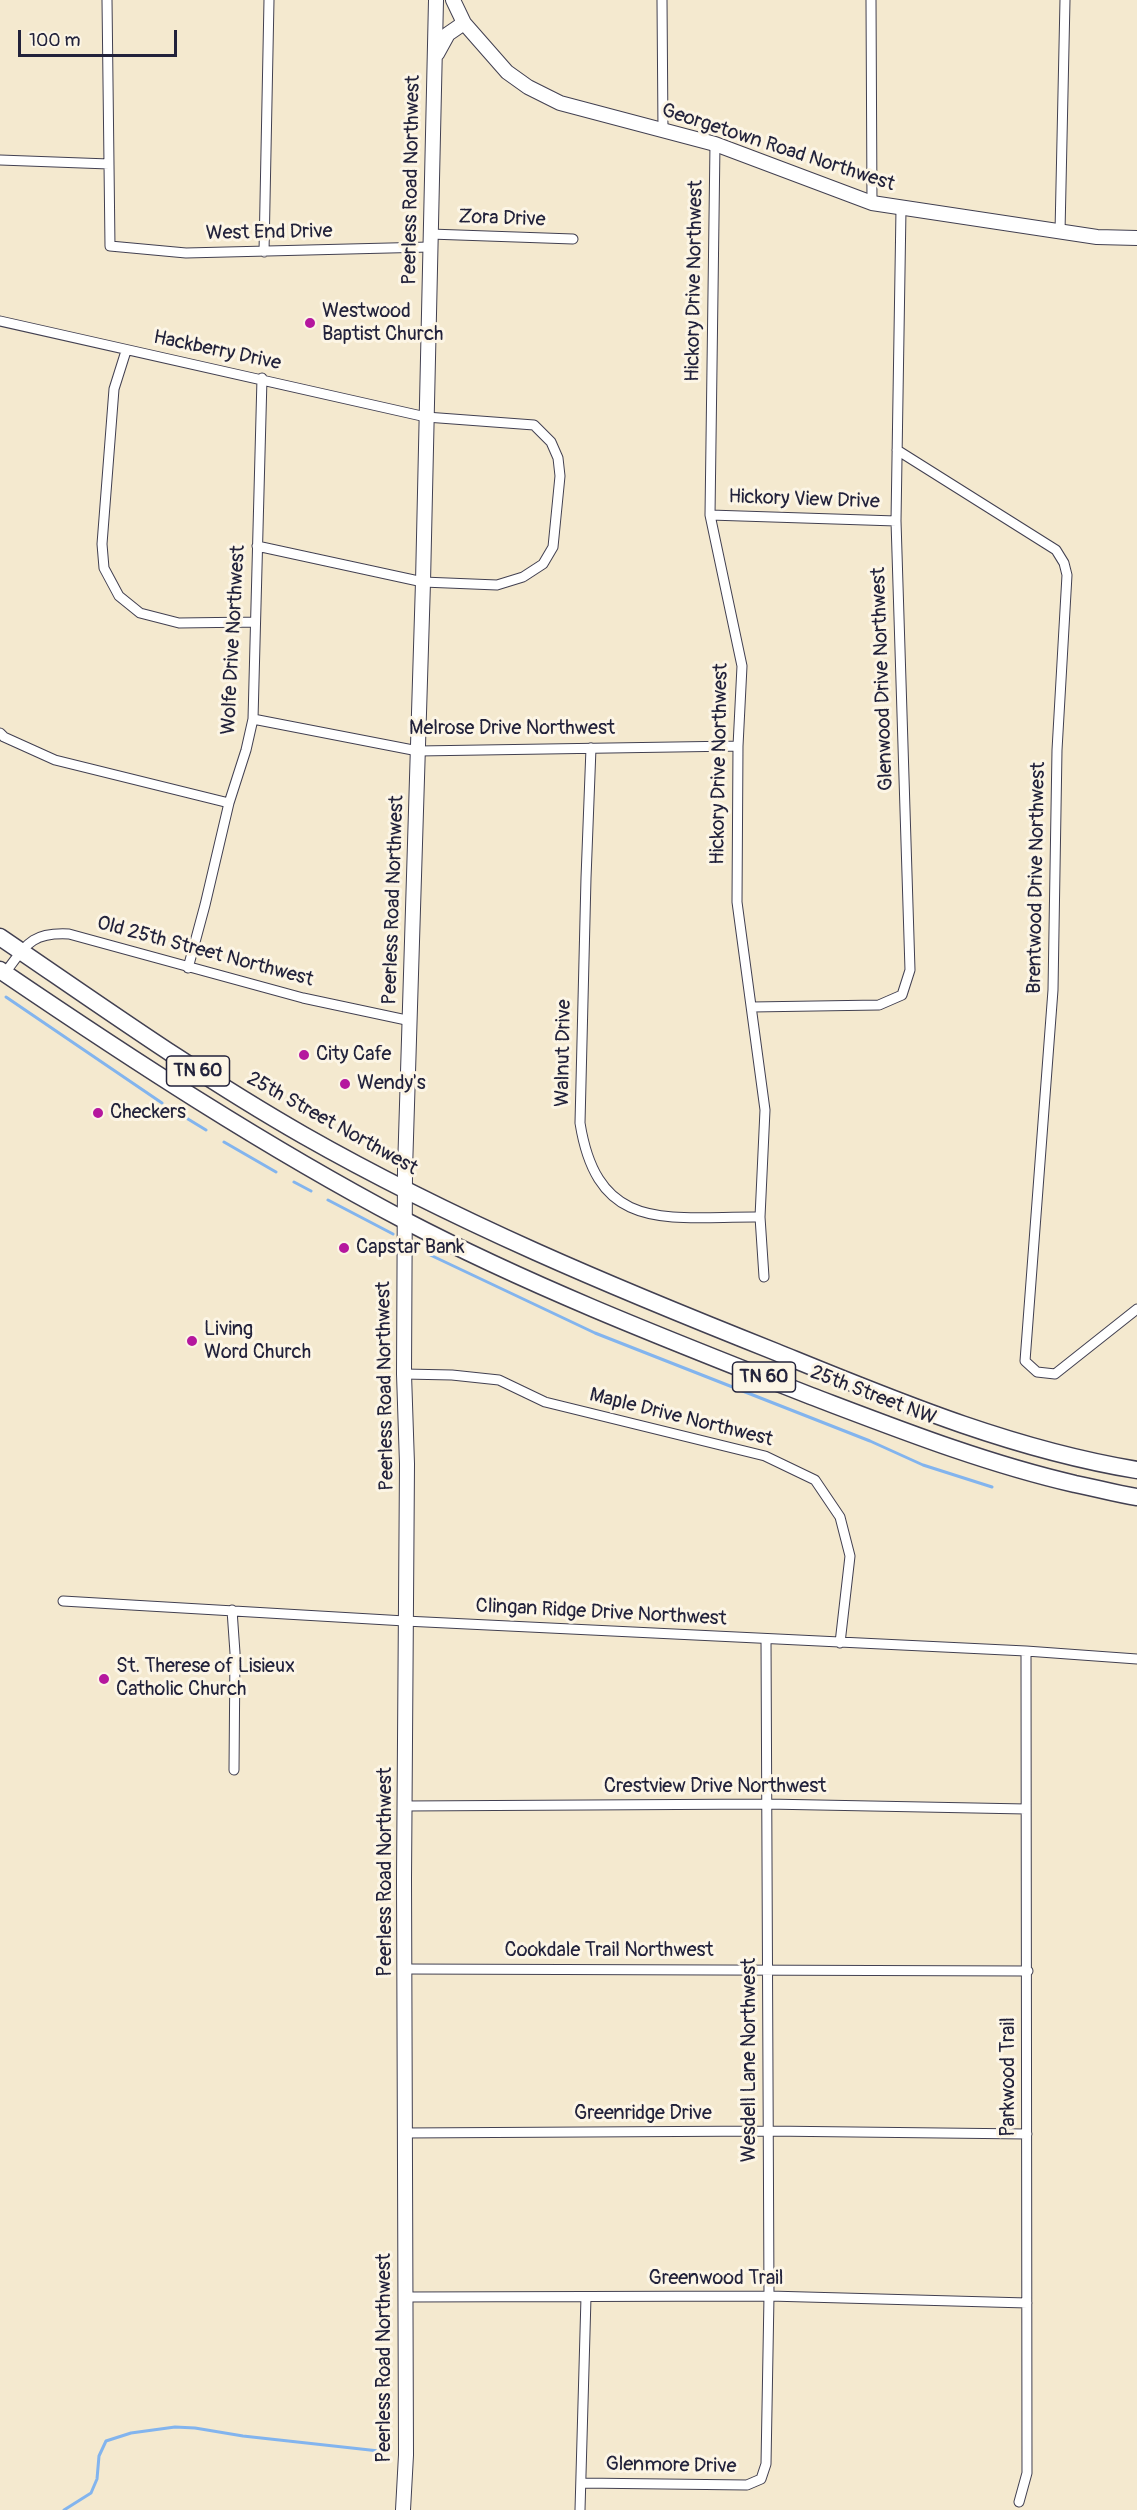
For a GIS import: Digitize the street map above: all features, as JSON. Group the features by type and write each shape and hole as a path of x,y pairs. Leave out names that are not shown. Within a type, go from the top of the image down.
{"highway":[{"name":"25th Street Northwest","path":"0,937 154,1043 304,1136 434,1205 566,1264"},
{"name":"TN 60","path":"2,971 185,1093 405,1220"},
{"name":"25th Street NW","path":"405,1220 599,1310 900,1430 976,1457 1054,1479 1137,1497"},
{"name":"25th Street NW","path":"566,1264 667,1309 916,1409 1005,1439 1088,1462 1137,1470"}],"street":[{"path":"0,160 109,165 107,0"},
{"path":"264,252 269,0"},
{"path":"434,59 436,0"},
{"name":"Georgetown Road Northwest","path":"453,0 464,23 507,72 528,87 560,103 715,144 872,203 1097,237 1137,238"},
{"path":"662,0 663,131"},
{"path":"871,0 872,203"},
{"path":"1060,232 1065,0"},
{"path":"435,27 443,20 454,19 464,23"},
{"name":"Peerless Road Northwest","path":"403,2510 406,2455 405,1189 423,582 434,59 448,33 464,23"},
{"name":"Hickory Drive Northwest","path":"715,144 710,515 742,666 738,746 737,902 765,1110 760,1217 764,1277"},
{"name":"West End Drive","path":"109,165 110,246 186,253 264,252 430,241"},
{"name":"Glenwood Drive Northwest","path":"752,1007 879,1005 902,995 910,970 896,520 902,209"},
{"name":"Zora Drive","path":"430,241 573,239"},
{"name":"Hackberry Drive","path":"0,321 72,335 126,351 262,378 426,417 534,425 551,442 558,458 560,476 553,547 543,564 523,578 497,585 423,582 257,546"},
{"path":"126,351 114,389 102,544 104,568 120,596 140,613 179,623 255,622"},
{"name":"Wolfe Drive Northwest","path":"188,968 206,905 229,803 246,750 253,718 262,378"},
{"name":"Brentwood Drive Northwest","path":"897,450 1056,550 1064,563 1067,575 1057,750 1053,990 1025,1361 1037,1372 1055,1374 1137,1310"},
{"name":"Hickory View Drive","path":"710,515 896,520"},
{"name":"Melrose Drive Northwest","path":"253,718 418,751 738,746"},
{"path":"0,733 4,737 55,760 229,803"},
{"name":"Walnut Drive","path":"591,748 580,1111 585,1150 595,1175 608,1192 629,1209 653,1216 760,1217"},
{"name":"Old 25th Street Northwest","path":"2,971 35,938 54,933 69,934 303,998 411,1021"},
{"name":"Maple Drive Northwest","path":"404,1374 452,1375 499,1380 545,1402 765,1456 815,1480 840,1517 850,1556 840,1642"},
{"name":"Clingan Ridge Drive Northwest","path":"63,1601 405,1621 1026,1651 1137,1659"},
{"path":"232,1610 235,1653 234,1770"},
{"name":"Wesdell Lane Northwest","path":"761,2479 766,2464 769,2296 766,1639"},
{"name":"Parkwood Trail","path":"1019,2502 1027,2473 1026,1651"},
{"name":"Crestview Drive Northwest","path":"405,1806 767,1804 1026,1809"},
{"name":"Cookdale Trail Northwest","path":"405,1969 1028,1971"},
{"name":"Greenridge Drive","path":"404,2133 768,2131 1027,2134"},
{"name":"Greenwood Trail","path":"405,2297 769,2296 1027,2303"},
{"path":"580,2510 586,2297"},
{"name":"Glenmore Drive","path":"580,2483 747,2485 761,2479"}],"waterway":[{"path":"6,997 162,1103"},
{"path":"183,1116 206,1130"},
{"path":"224,1142 276,1172"},
{"path":"294,1182 311,1191"},
{"path":"328,1200 393,1234"},
{"path":"426,1253 595,1333 870,1441 923,1465 992,1487"},
{"path":"64,2510 91,2493 97,2479 99,2456 106,2441 131,2433 175,2427 195,2428 243,2436 379,2451"}],"place":[{"name":"Westwood Baptist Church","path":"310,323"},
{"name":"City Cafe","path":"304,1055"},
{"name":"Wendy's","path":"345,1084"},
{"name":"Checkers","path":"98,1113"},
{"name":"Capstar Bank","path":"344,1248"},
{"name":"Living Word Church","path":"192,1341"},
{"name":"St. Therese of Lisieux Catholic Church","path":"104,1679"}]}
